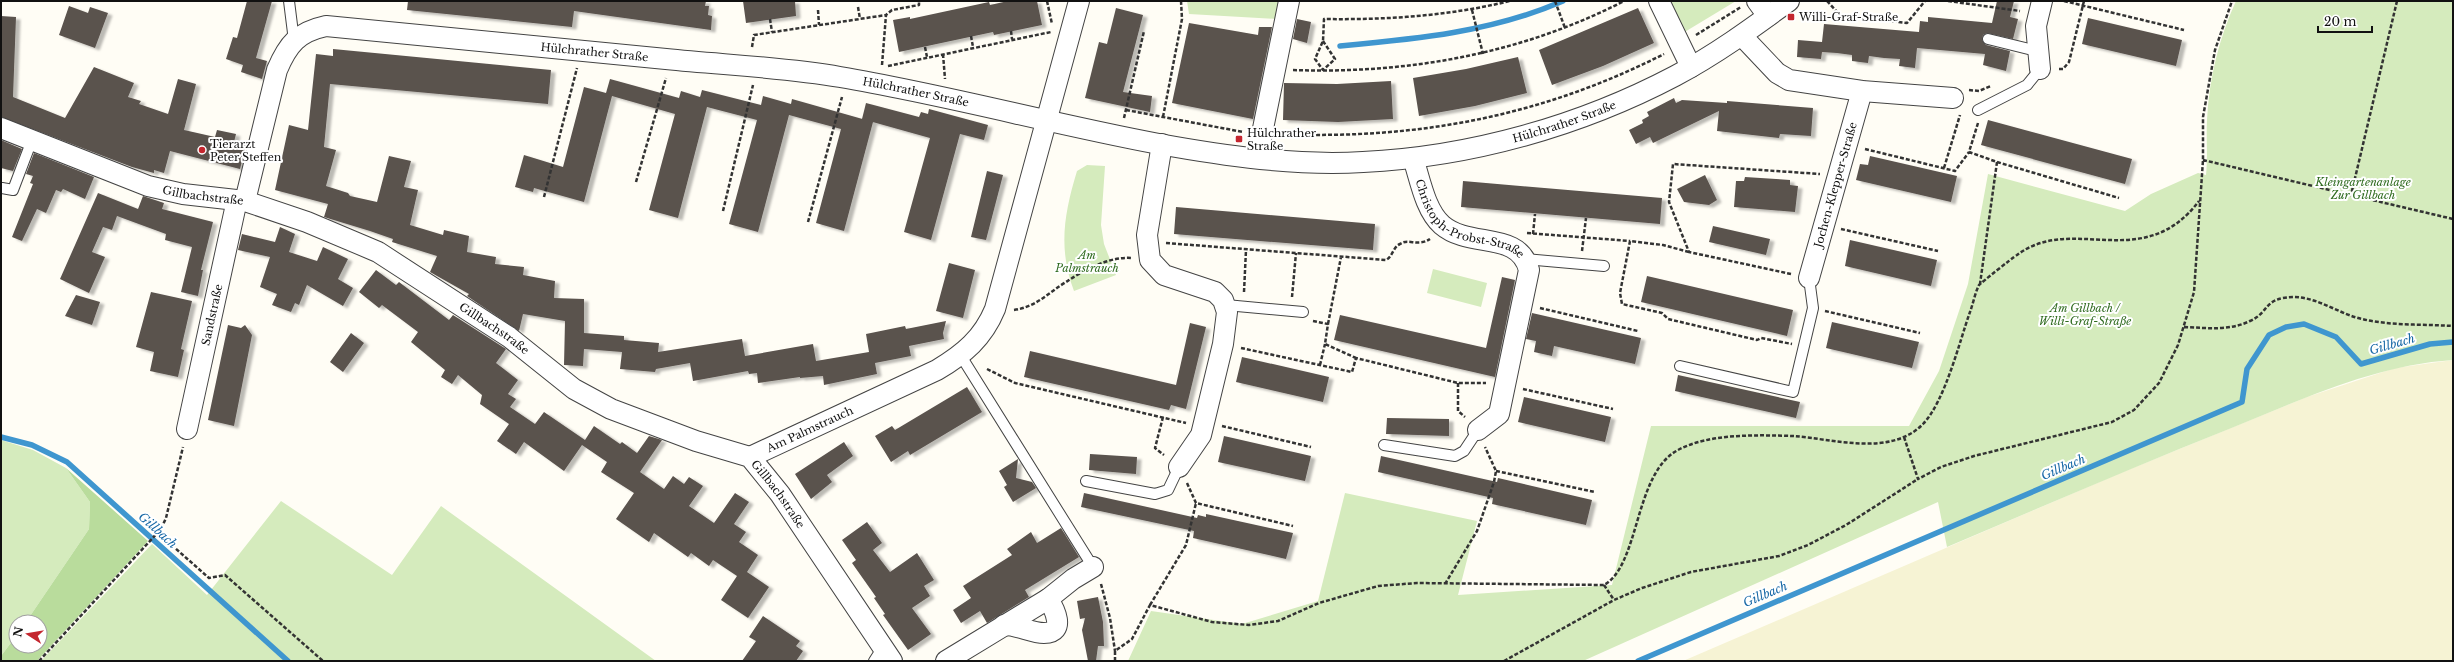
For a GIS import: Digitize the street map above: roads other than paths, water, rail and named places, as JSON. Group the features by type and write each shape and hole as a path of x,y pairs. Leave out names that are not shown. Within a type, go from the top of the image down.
{"street":[{"name":"Am Palmstrauch","path":"750,456 937,370 961,356 983,332 995,309 1048,121 1060,33 1079,1"},
{"path":"1257,158 1260,133 1289,1"},
{"path":"1659,1 1691,67"},
{"name":"Hülchrather Straße","path":"294,41 309,30 326,26 847,78 880,75 946,97 1120,136 1162,144 1257,158 1330,163 1413,158 1468,149 1552,128 1616,104 1691,67 1742,36 1756,7 1789,1"},
{"path":"2038,60 2036,26 2040,7"},
{"path":"1742,36 1777,72 1789,80 1862,91 1962,99"},
{"name":"Sandstraße","path":"187,429 241,200 277,70 284,55 294,41"},
{"name":"Jochen-Klepper-Straße","path":"1809,278 1862,91"},
{"name":"Gillbachstraße","path":"1,128 148,186 183,194 241,200 307,222 378,252 509,337 574,389 610,409 696,441 750,456 780,494 883,656"},
{"path":"1162,144 1148,253 1164,275 1212,290 1234,306 1227,319 1223,344 1201,434 1179,468"},
{"name":"Christoph-Probst-Straße","path":"1413,158 1431,211 1443,225 1464,237 1505,244 1521,254 1529,270 1506,385 1498,414 1478,430"},
{"path":"946,661 1048,599 1073,579 1094,567"},
{"path":"1004,625 1019,626 1043,633 1050,632 1056,626 1058,619 1048,599"}],"lane":[{"path":"289,1 294,41"},
{"path":"1978,110 2027,85 2038,60 1988,39"},
{"path":"2,188 13,190 32,140"},
{"path":"1521,254 1581,264 1604,266"},
{"path":"1680,366 1793,392 1813,308 1809,278"},
{"path":"1234,306 1303,312"},
{"path":"961,356 1094,567"},
{"path":"1384,445 1455,456 1464,451 1478,430"},
{"path":"1086,481 1155,494 1168,490 1179,468"}],"waterway":[{"path":"1340,46 1425,37 1481,27 1536,12 1563,1"},
{"name":"Gillbach","path":"1638,661 2242,402 2247,369 2269,335 2286,327 2304,324 2336,337 2361,364 2430,344 2453,342"},
{"name":"Gillbach","path":"1,437 32,445 67,462 288,661"}],"place":[{"name":"Willi-Graf-Straße","path":"1791,17"},
{"name":"Hülchrather Straße","path":"1239,139"},
{"name":"Tierarzt Peter Steffen","path":"202,150"}],"park label":[{"name":"Kleingartenanlage Zur Gillbach","path":"2363,188"},
{"name":"Am Gillbach / Willi-Graf-Straße","path":"2085,314"}]}
